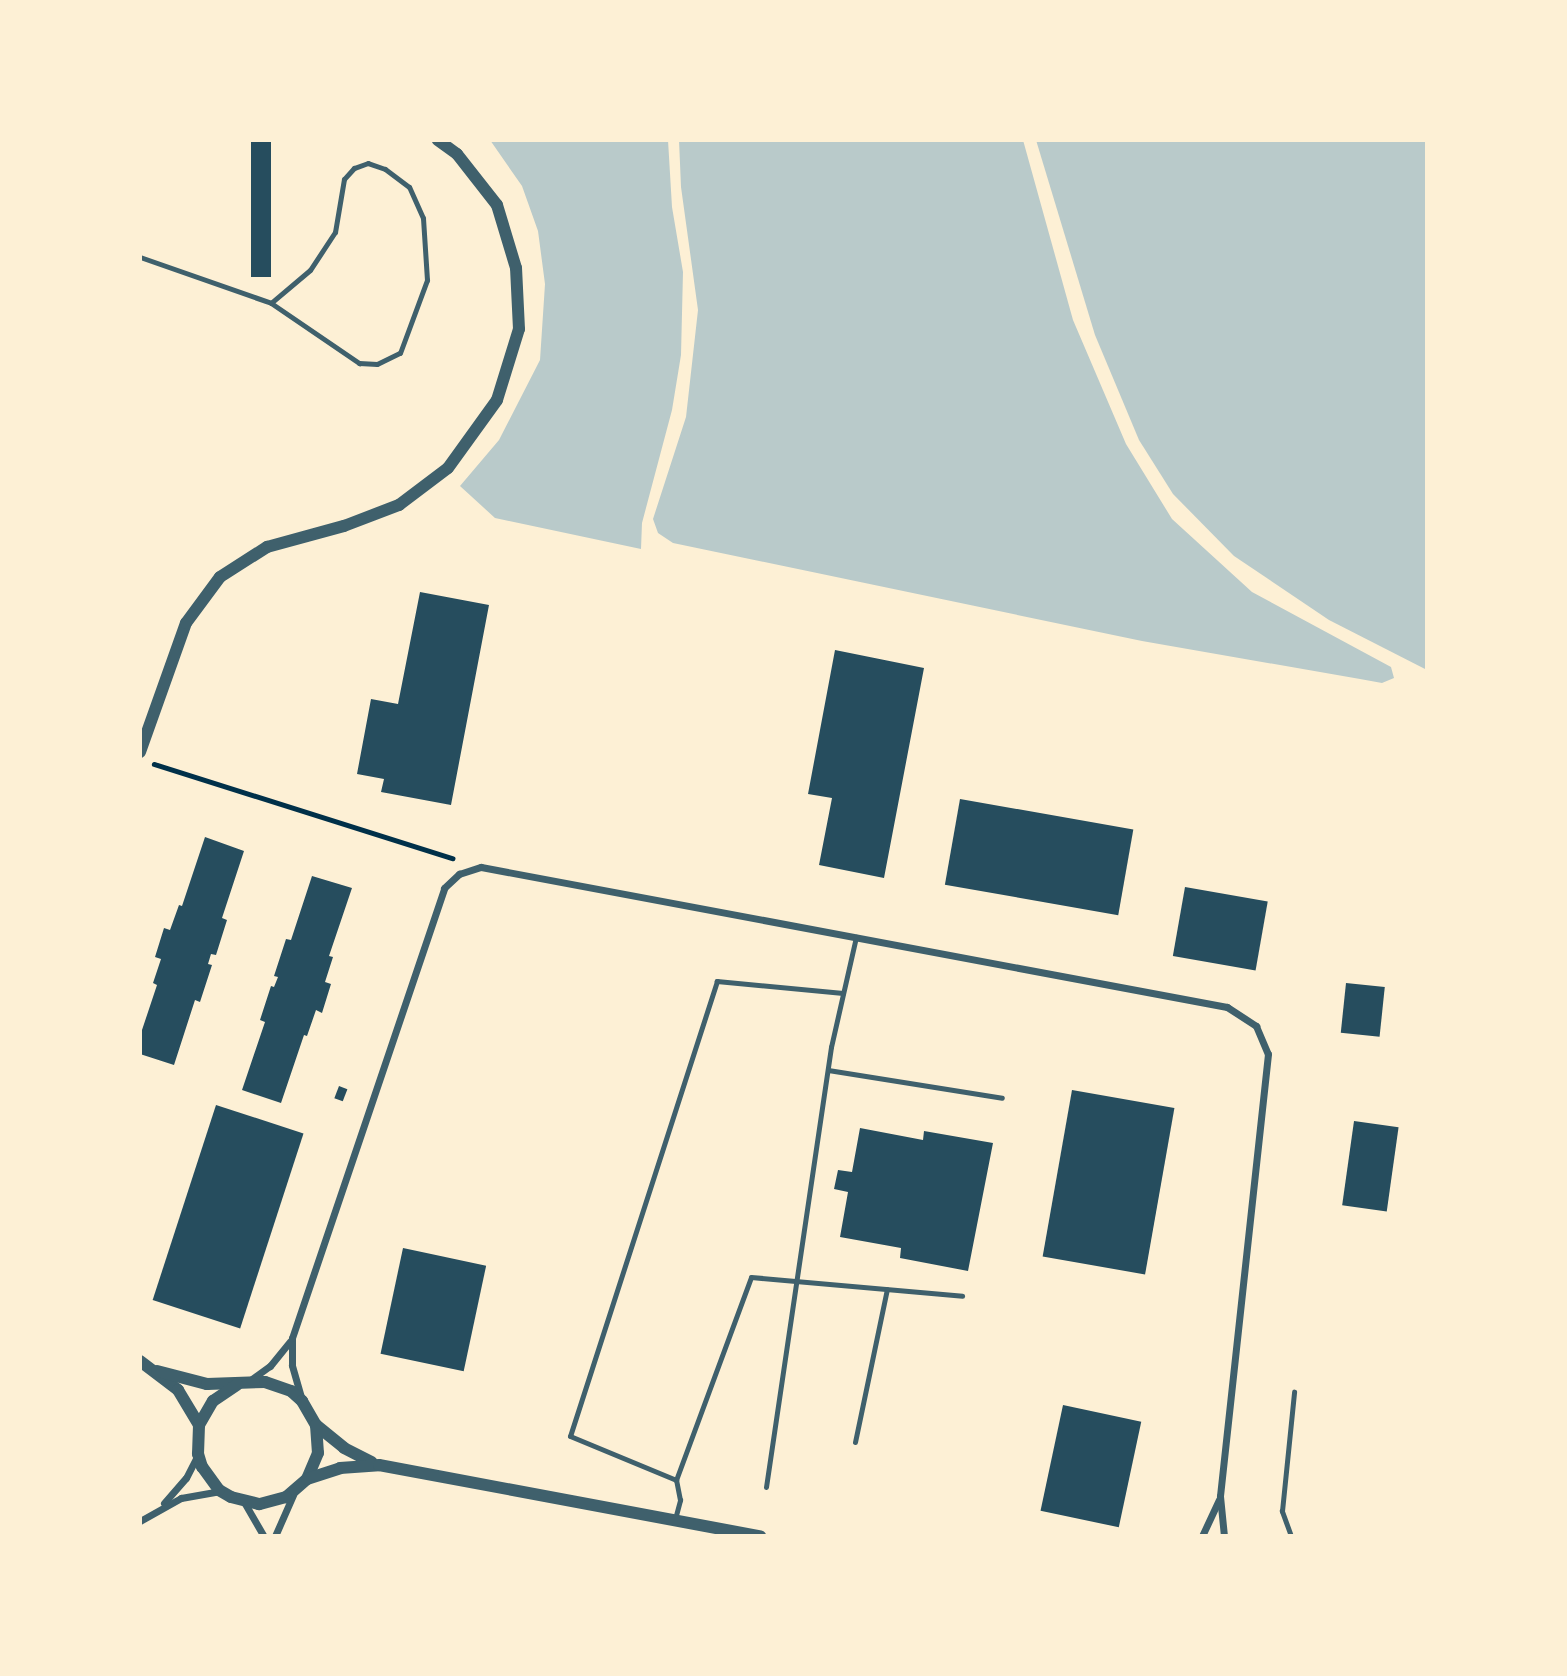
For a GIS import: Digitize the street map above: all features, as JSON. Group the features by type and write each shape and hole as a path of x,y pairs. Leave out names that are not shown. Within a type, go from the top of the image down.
{"street":[{"path":"140,752 186,623 220,577 268,547 344,526 399,505 448,468 497,400 519,329 516,268 497,205 457,154 439,140"},
{"path":"379,1465 344,1448 316,1425 302,1401 292,1365 292,1338 444,888 459,873 481,867 1227,1007 1256,1026 1268,1054 1220,1496 1224,1536"},
{"path":"159,1509 186,1478 198,1454 199,1425 213,1401 270,1366 292,1338"},
{"path":"140,1361 157,1371 178,1390 199,1425"},
{"path":"157,1371 187,1381 278,1385 302,1401"},
{"path":"275,1536 288,1501 307,1479 318,1453 316,1425"},
{"path":"198,1454 209,1479 222,1491 244,1502 272,1502 297,1489"},
{"path":"307,1479 340,1468 379,1465 760,1536"},
{"path":"140,1521 159,1509 195,1494 222,1491"},
{"path":"1202,1536 1220,1496"},
{"path":"244,1502 264,1536"}],"lane":[{"path":"140,257 271,303 359,363 377,364 401,352 427,280 423,218 409,187 385,169 368,163 354,168 344,179 335,232 310,270 271,303"},
{"path":"766,1487 828,1070 856,937"},
{"path":"676,1480 570,1436 717,981 843,993"},
{"path":"828,1070 1002,1098"},
{"path":"675,1519 680,1500 676,1480 751,1277 962,1296"},
{"path":"855,1441 887,1289"},
{"path":"1291,1536 1282,1511 1294,1392"}],"path":[{"path":"140,760 481,867"}],"shaded area":[{"path":"490,140 668,140 672,207 683,272 681,355 672,410 642,523 641,549 495,518 460,486 499,440 540,360 545,284 538,231 522,186"},
{"path":"679,140 1023,140 1073,320 1126,444 1172,519 1252,592 1391,667 1394,678 1382,683 1142,641 673,543 658,533 653,519 686,417 698,310 681,187"},
{"path":"1036,140 1427,140 1427,670 1329,620 1234,556 1173,494 1139,440 1095,335"}],"building":[{"path":"251,140 271,140 271,277 251,277"},
{"path":"420,592 489,605 451,805 381,792 384,779 357,774 371,699 398,704"},
{"path":"835,650 924,668 884,878 819,865 832,798 808,794"},
{"path":"960,799 1133,830 1118,915 945,885"},
{"path":"205,837 244,851 222,918 227,920 216,955 211,954 208,964 212,965 200,1002 195,1000 174,1065 140,1054 140,1036 157,985 153,983 161,959 155,957 164,928 170,930 179,905 182,906"},
{"path":"312,876 352,888 329,956 333,957 325,982 331,984 322,1013 316,1010 307,1036 304,1035 281,1103 242,1090 265,1022 260,1020 271,986 274,987 278,977 274,976 286,939 291,940"},
{"path":"1185,887 1268,902 1256,971 1173,956"},
{"path":"1346,983 1385,987 1380,1037 1341,1033"},
{"path":"339,1086 347,1089 343,1101 334,1098"},
{"path":"1072,1090 1174,1108 1145,1274 1043,1256"},
{"path":"216,1105 303,1133 240,1328 153,1300"},
{"path":"1354,1121 1399,1127 1387,1211 1342,1205"},
{"path":"860,1128 923,1140 924,1131 993,1143 968,1271 900,1258 901,1248 840,1237 848,1192 834,1189 838,1170 852,1172"},
{"path":"403,1248 486,1266 464,1371 381,1354"},
{"path":"1063,1405 1141,1422 1119,1527 1041,1511"}]}
